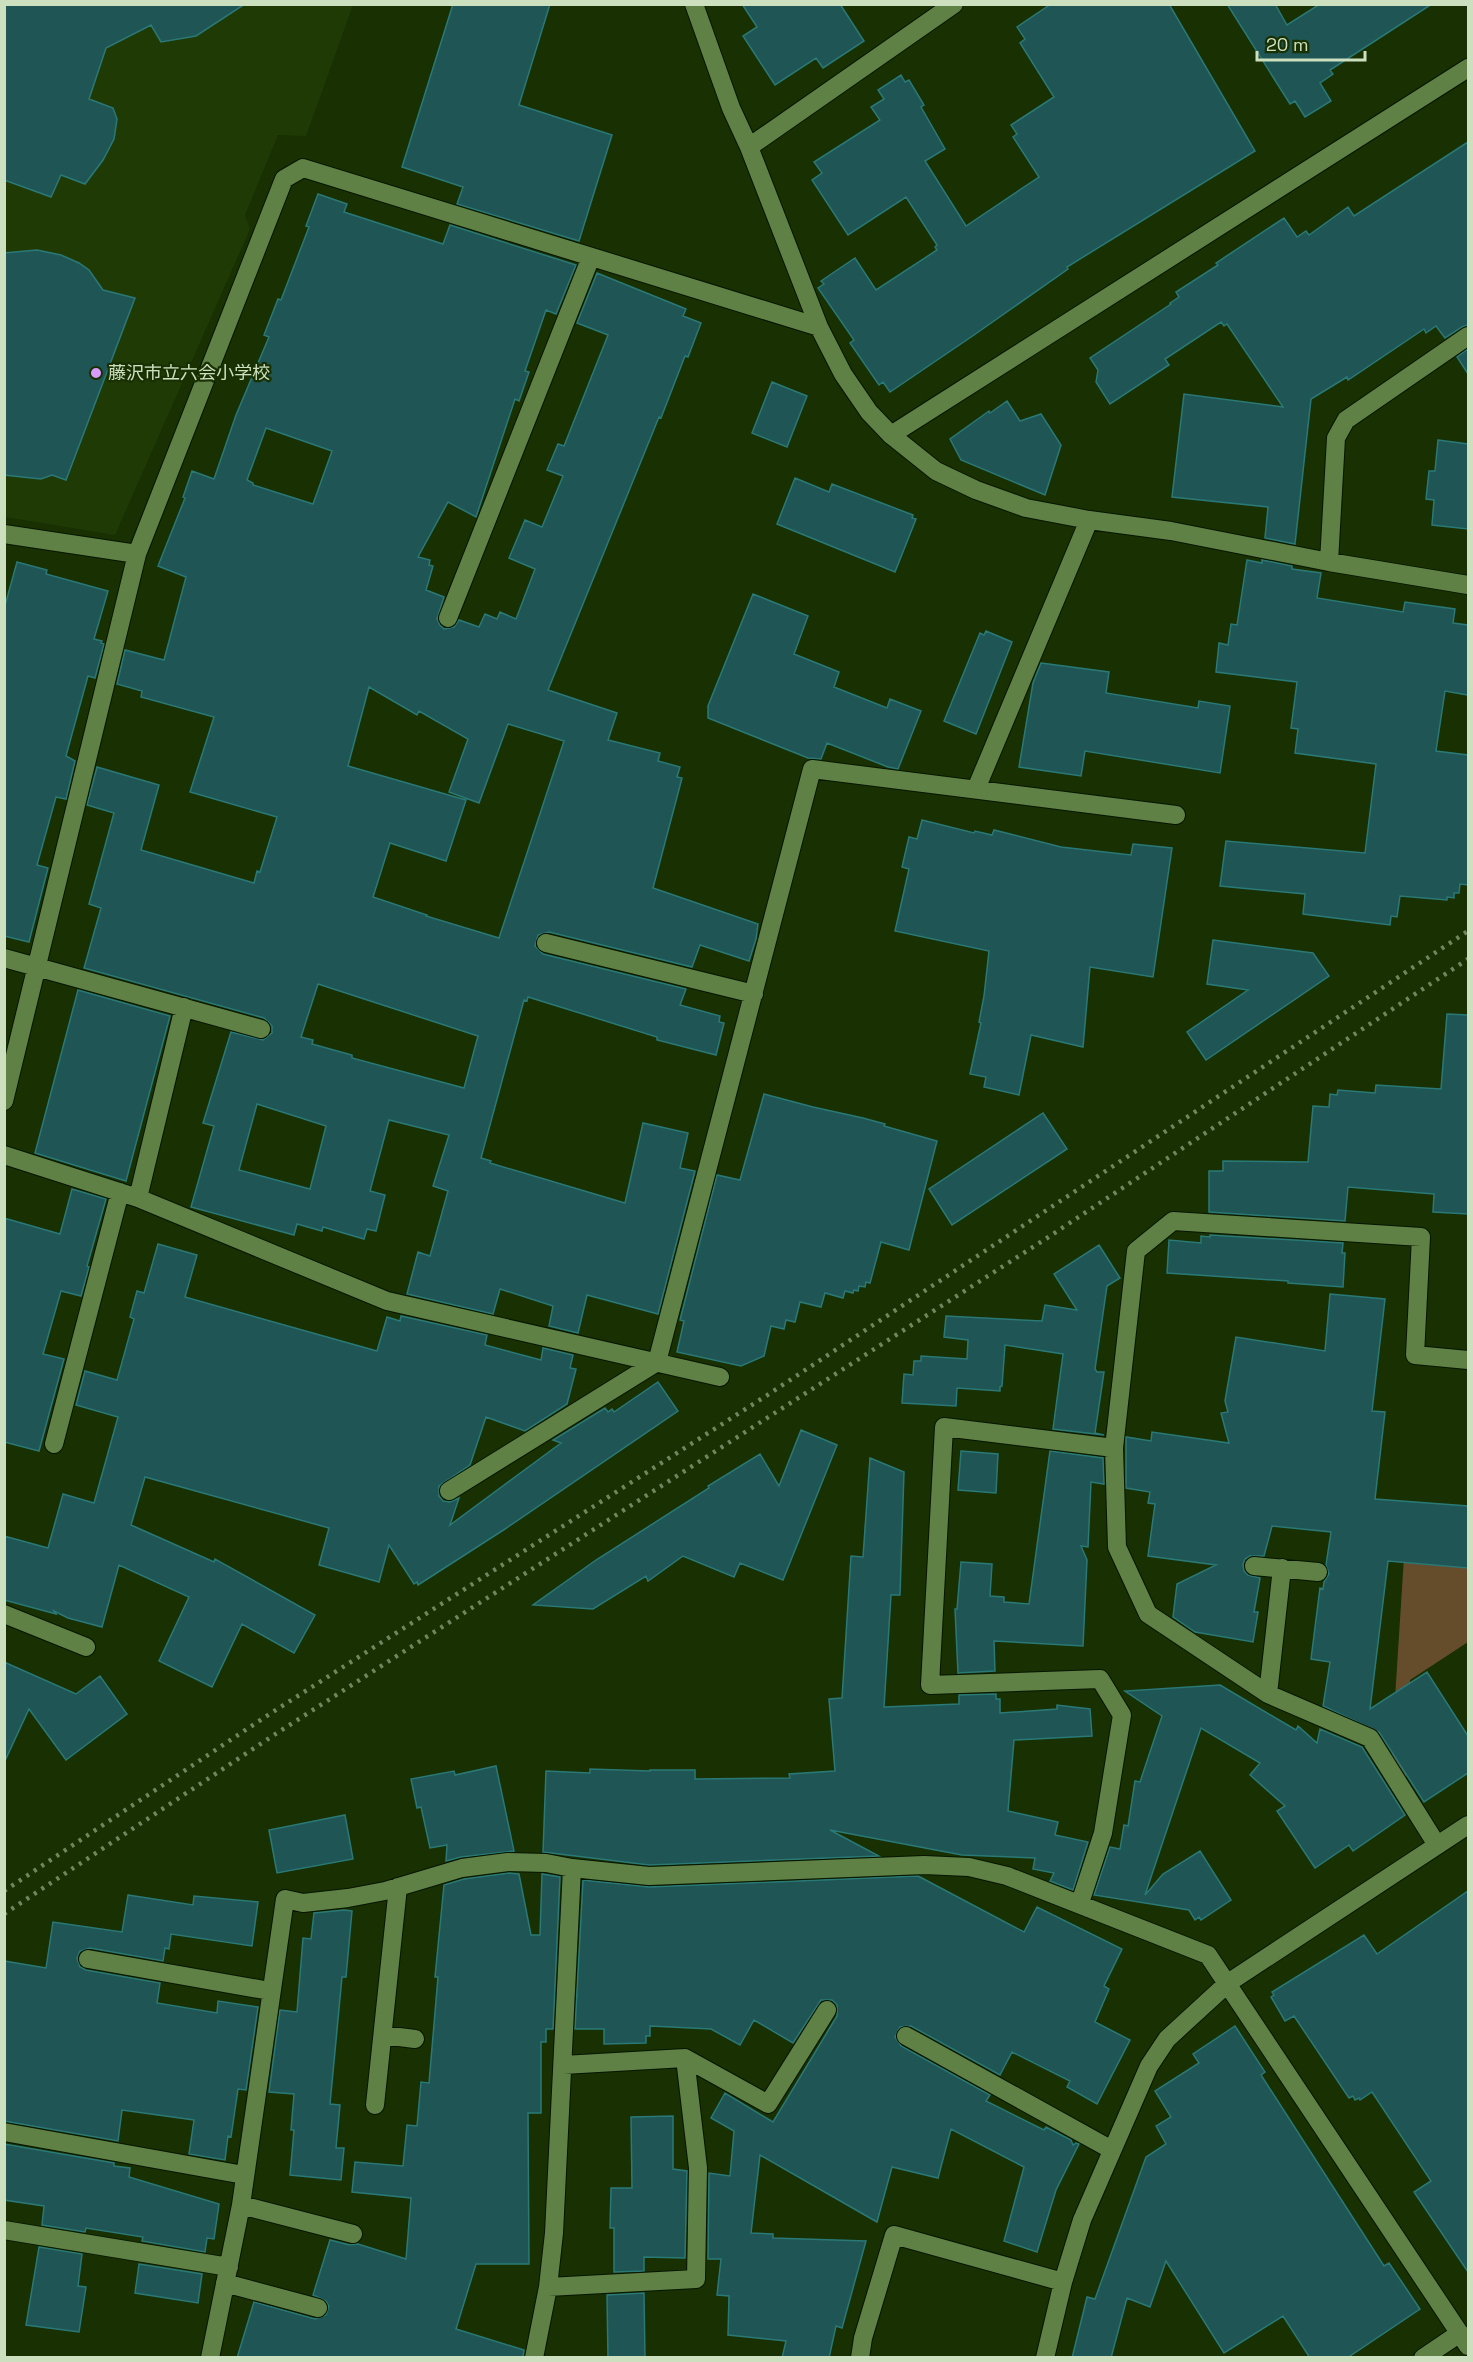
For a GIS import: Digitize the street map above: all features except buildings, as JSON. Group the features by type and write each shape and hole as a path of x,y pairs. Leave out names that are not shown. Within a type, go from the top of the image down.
{"street":[{"path":"694,4 731,108 749,147 819,327 843,374 862,403 891,435 936,471 975,490 1026,508 1089,520 1171,531 1329,562 1468,585"},
{"path":"749,147 954,4"},
{"path":"891,435 1468,68"},
{"path":"4,1101 39,965 137,554 284,179 303,168 819,327"},
{"path":"448,618 591,257"},
{"path":"1329,562 1336,438 1346,420 1468,336"},
{"path":"976,789 1089,520"},
{"path":"4,534 137,554"},
{"path":"449,1491 657,1362 812,769 1176,815"},
{"path":"546,943 754,994"},
{"path":"4,958 39,965 261,1029"},
{"path":"138,1198 184,1007"},
{"path":"4,1155 138,1198 387,1301 720,1377"},
{"path":"54,1444 120,1192"},
{"path":"1437,1845 1370,1738 1268,1694 1148,1614 1117,1547 1114,1448 1136,1251 1173,1221 1421,1237 1414,1355 1468,1360"},
{"path":"1080,1903 1103,1833 1122,1715 1100,1679 930,1685 944,1427 1114,1448"},
{"path":"1254,1566 1318,1572"},
{"path":"1268,1694 1282,1568"},
{"path":"4,1614 87,1647"},
{"path":"1045,2358 1063,2282 1082,2220 1149,2066 1167,2039 1228,1983 1468,1825"},
{"path":"210,2358 241,2205 243,2175 285,1899 303,1903 348,1898 398,1887 462,1868 508,1862 546,1863 649,1876 924,1865 969,1867 1007,1876 1208,1955 1464,2339 1423,2358"},
{"path":"534,2358 548,2287 554,2233 572,1868"},
{"path":"375,2105 398,1887"},
{"path":"88,1959 270,1991"},
{"path":"563,2065 685,2058 768,2104 827,2010"},
{"path":"383,2035 415,2039"},
{"path":"906,2036 1112,2150"},
{"path":"548,2287 696,2279 698,2168 685,2058"},
{"path":"4,2132 243,2175"},
{"path":"241,2205 353,2234"},
{"path":"4,2230 227,2275 318,2308"},
{"path":"860,2358 863,2338 894,2235 1063,2282"}],"shaded area":[{"name":"藤沢市立六会小学校","path":"4,5 353,5 306,136 278,135 245,215 250,229 115,535 5,517"},
{"path":"1404,1557 1468,1562 1468,1642 1410,1680 1406,1782 1391,1761"}],"railway":[{"path":"4,1891 265,1717 769,1394 1468,931"},
{"path":"4,1914 274,1735 1047,1238 1468,959"}],"place":[{"name":"藤沢市立六会小学校","path":"96,373"}]}
